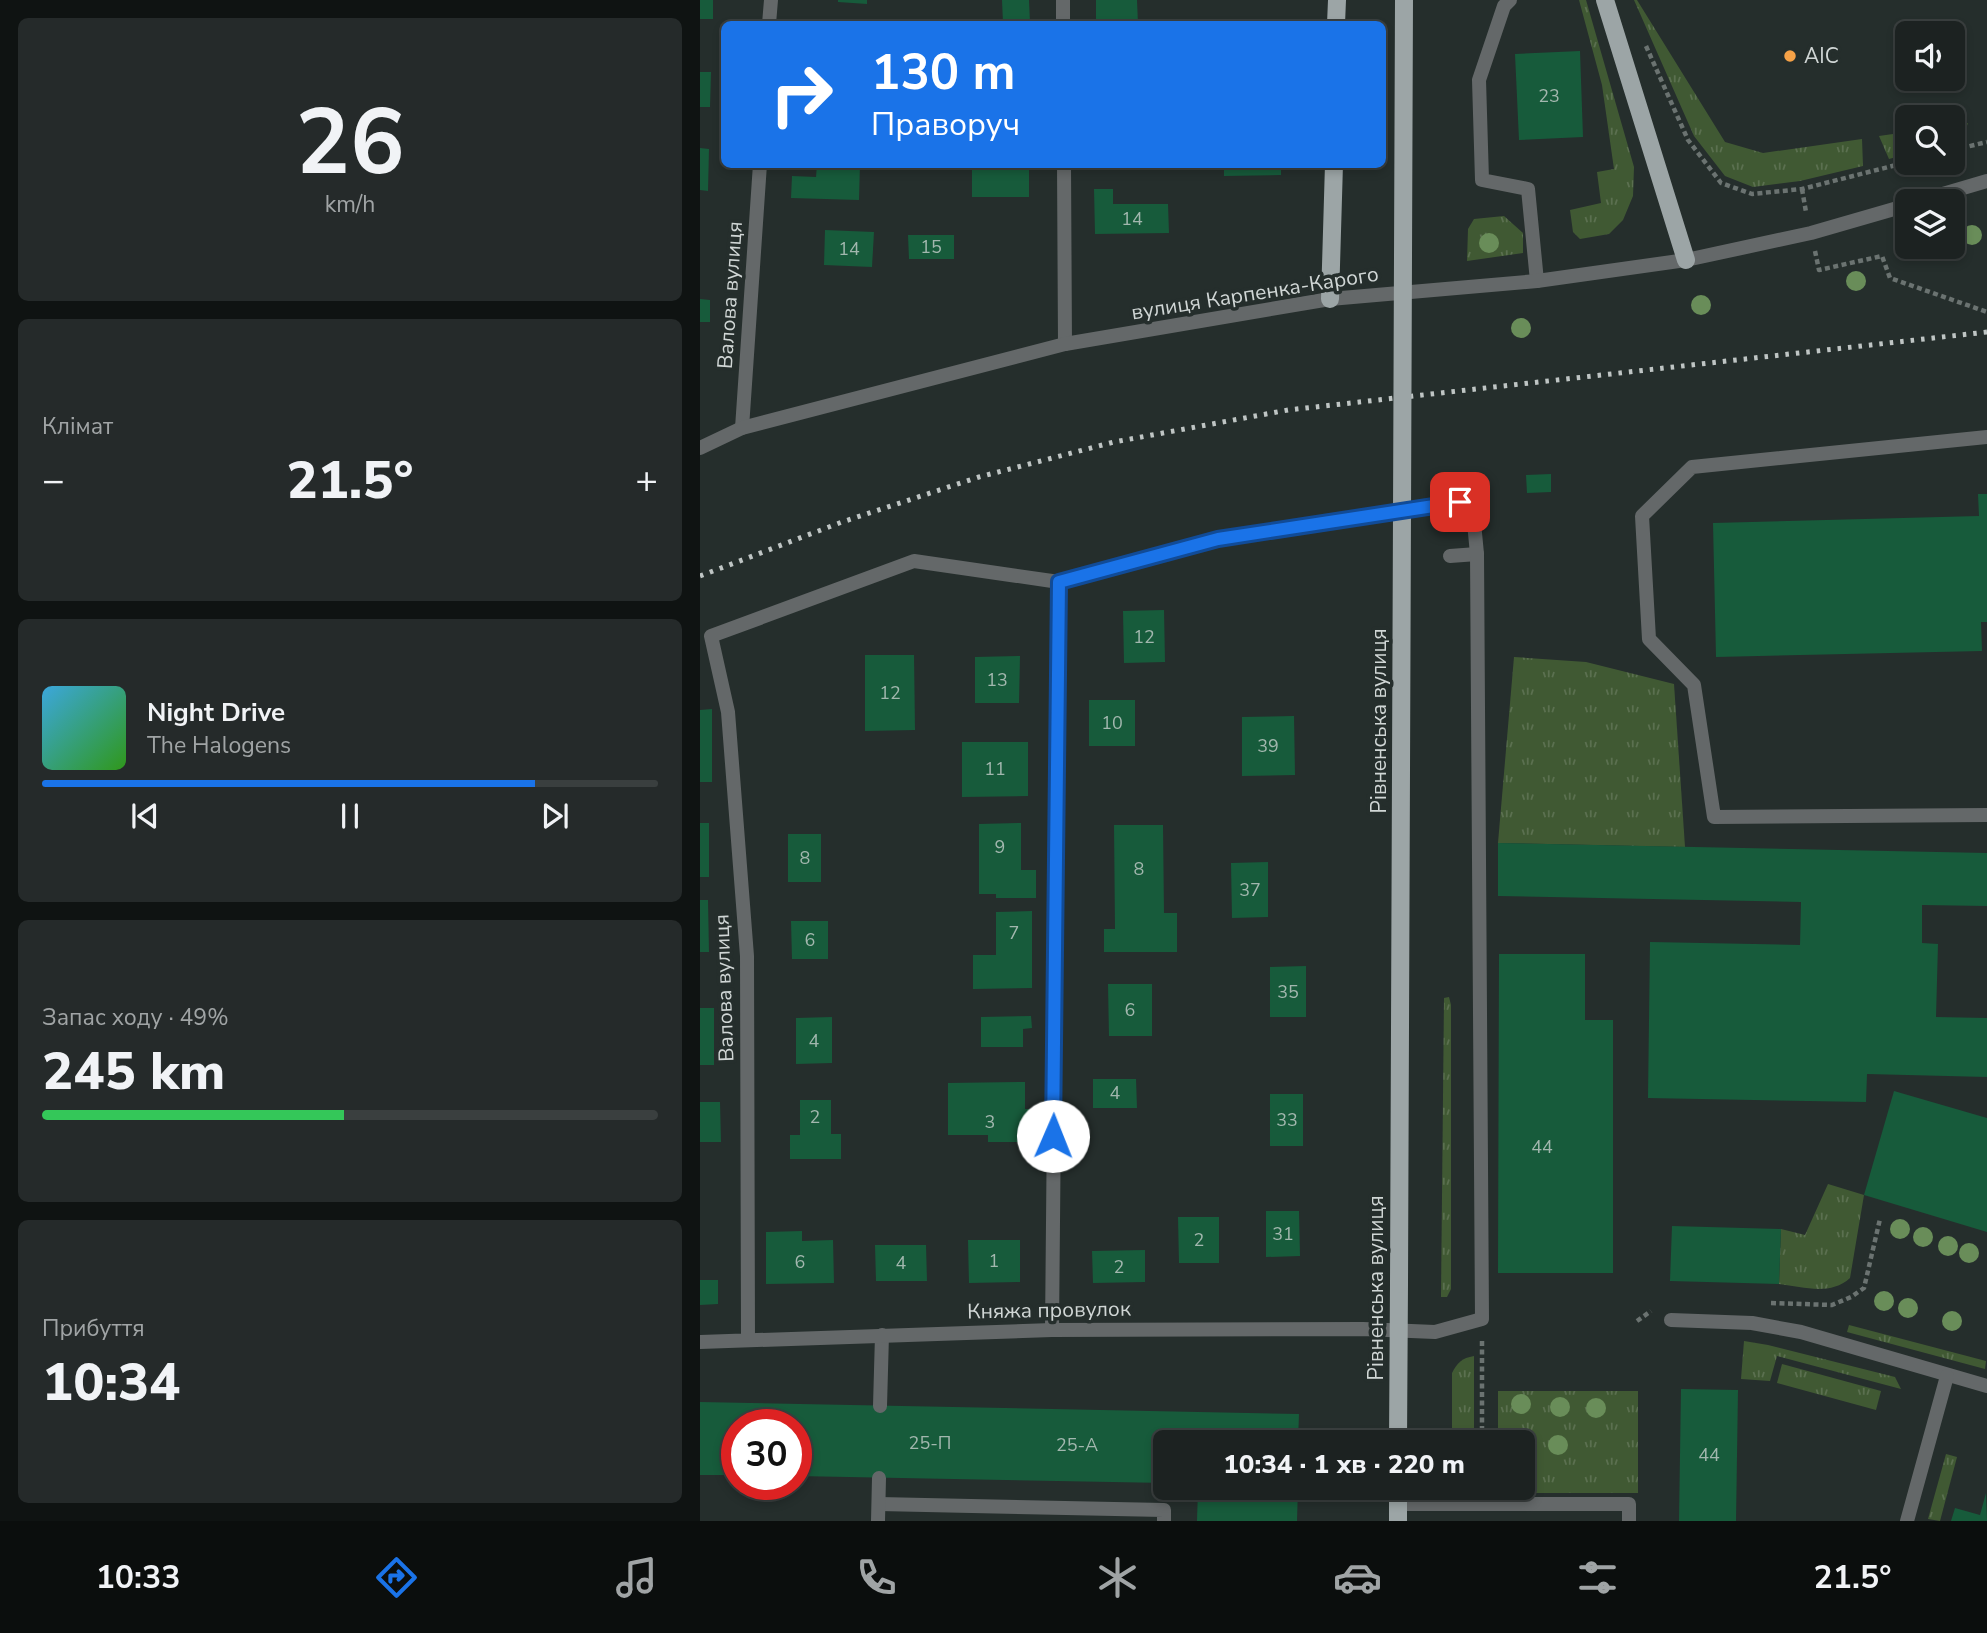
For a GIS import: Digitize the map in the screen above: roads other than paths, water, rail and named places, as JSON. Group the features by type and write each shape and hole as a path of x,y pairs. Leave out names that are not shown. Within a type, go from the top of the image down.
{"main road":[{"path":"1336,0 1336,21"},
{"name":"Рівненська вулиця","path":"1398,1430 1404,0"},
{"path":"1605,0 1686,260"},
{"path":"1331,299 1334,168"}],"street":[{"path":"769,21 771,0"},
{"path":"1063,0 1063,21"},
{"path":"1510,0 1504,6 1479,80 1482,180 1528,189 1538,281"},
{"name":"Валова вулиця","path":"742,428 760,168"},
{"path":"1064,168 1065,344"},
{"path":"1960,189 1987,181"},
{"name":"вулиця Карпенка-Карого","path":"700,448 742,428 1065,344 1331,299 1538,281 1686,260 1811,233 1895,209"},
{"path":"1987,437 1692,467 1642,516 1650,639 1694,685 1714,817 1987,815"},
{"path":"1052,1330 1059,582 1218,539 1460,502 1473,512 1477,554 1450,556"},
{"name":"Княжа провулок","path":"700,1342 1052,1330 1363,1329 1435,1332 1482,1319 1477,554"},
{"name":"Валова вулиця","path":"748,1340 747,957 728,712 711,636 914,561 1059,582"},
{"path":"1671,1320 1752,1323 1801,1332 1987,1386"},
{"path":"880,1406 882,1335"},
{"path":"1907,1521 1947,1376"},
{"path":"878,1521 879,1478"},
{"path":"879,1504 1164,1510 1164,1521"},
{"path":"1398,1504 1629,1504 1629,1521"}],"railway":[{"path":"700,576 842,522 979,477 1114,442 1288,410 1987,332"}],"place":[{"name":"АІС","path":"1790,56"}]}
